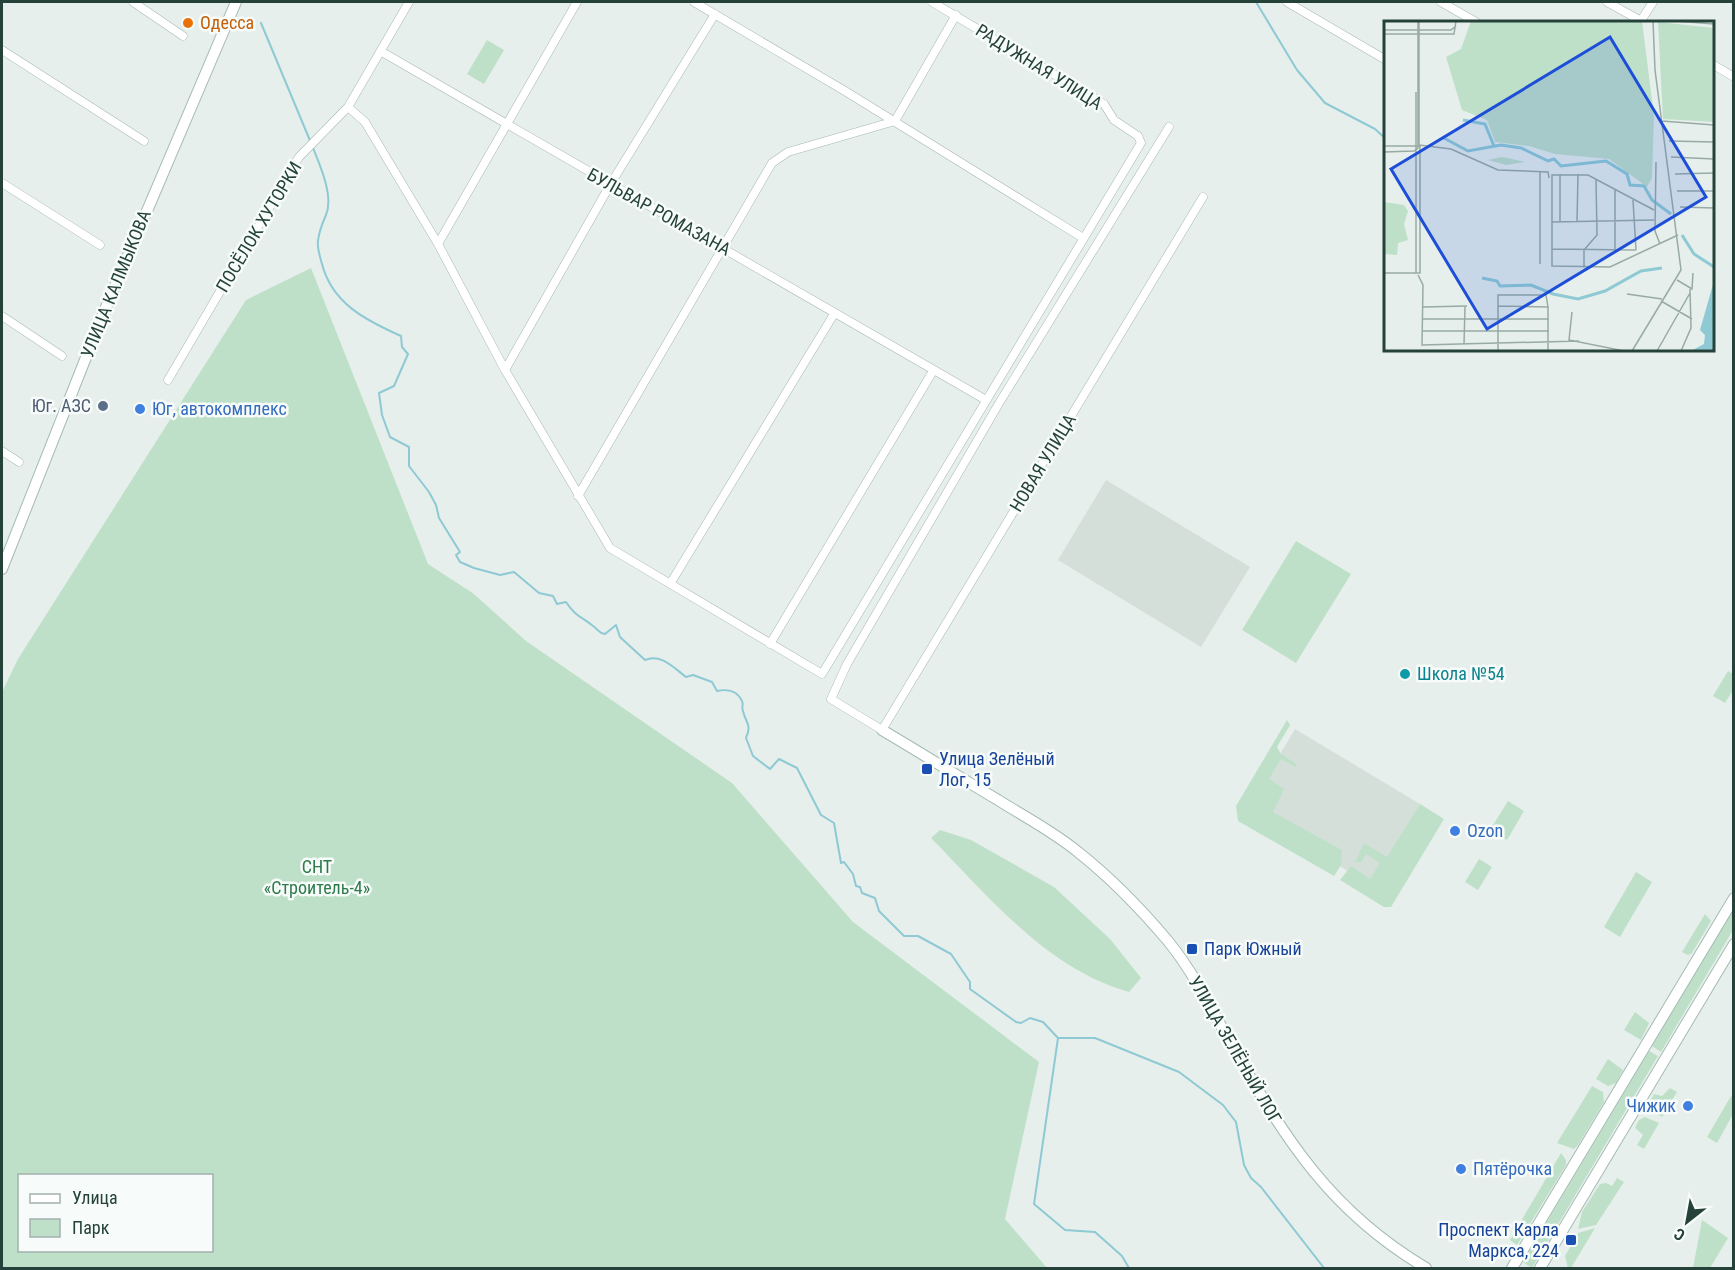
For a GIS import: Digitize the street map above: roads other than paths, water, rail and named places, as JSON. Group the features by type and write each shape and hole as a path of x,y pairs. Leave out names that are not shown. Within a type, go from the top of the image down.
{"street":[{"path":"133,2 183,36"},
{"name":"УЛИЦА КАЛМЫКОВА","path":"2,569 104,312 236,2"},
{"path":"382,52 409,2"},
{"path":"438,243 577,2"},
{"path":"348,107 365,122 438,243 505,370 610,548 818,673 824,673 1083,238 895,121 694,2"},
{"name":"РАДУЖНАЯ УЛИЦА","path":"932,2 1104,104 1114,120 1141,139 1138,148 1083,238"},
{"path":"1287,2 1384,59"},
{"path":"1441,2 1474,21"},
{"path":"1607,2 1639,21"},
{"path":"1642,21 1653,2"},
{"path":"505,370 610,185 715,14"},
{"path":"578,496 772,163 779,157 895,121 956,15"},
{"path":"2,50 144,141"},
{"name":"ПОСЁЛОК ХУТОРКИ","path":"168,380 299,157 348,107 382,52"},
{"name":"БУЛЬВАР РОМАЗАНА","path":"382,52 986,400"},
{"path":"1714,65 1734,77"},
{"name":"УЛИЦА ЗЕЛЁНЫЙ ЛОГ","path":"1169,128 998,405 847,664 831,699 1060,839 1117,885 1169,943 1190,972 1273,1116 1309,1168 1333,1196 1364,1224 1425,1269"},
{"path":"2,183 100,245"},
{"name":"НОВАЯ УЛИЦА","path":"882,730 1203,197"},
{"path":"670,584 834,314"},
{"path":"2,316 62,356"},
{"path":"770,644 933,371"},
{"path":"2,451 19,462"},
{"path":"1512,1269 1734,898"},
{"path":"1540,1269 1734,944"}],"waterway":[{"path":"1256,2 1297,70 1325,103 1375,129 1384,137"},
{"path":"261,23 311,143"},
{"path":"313,148 325,181 328,199 328,208 318,244 327,278 342,300 352,309 401,336 402,347 408,354 394,386 379,393 382,415 390,437 409,447 409,466 436,505 439,518 460,552 456,555 460,562 500,575 514,572 539,593 553,596 557,604 566,602 576,614 601,633 605,634 616,625 620,637 645,660 651,658 662,660 686,677 693,675 712,682 717,691 734,692 743,702 742,710 748,727 746,738 753,756 770,769 779,759 797,768 821,815 834,823 841,863 844,862 853,874 856,886 860,887 862,893 875,898 879,911 904,936 918,936 951,954 970,982 970,989 1016,1022 1021,1023 1030,1018 1043,1022 1058,1038 1095,1038 1179,1072 1223,1105 1236,1122 1244,1165 1251,1178 1261,1187 1324,1268"},
{"path":"1058,1038 1034,1204 1065,1230 1095,1232 1122,1256 1129,1268"}],"place":[{"name":"Одесса","path":"188,23"},
{"name":"Юг. АЗС","path":"103,406"},
{"name":"Юг, автокомплекс","path":"140,409"},
{"name":"Школа №54","path":"1405,674"},
{"name":"Улица Зелёный Лог, 15","path":"927,769"},
{"name":"Ozon","path":"1455,831"},
{"name":"Парк Южный","path":"1192,949"},
{"name":"Чижик","path":"1688,1106"},
{"name":"Пятёрочка","path":"1461,1169"},
{"name":"Проспект Карла Маркса, 224","path":"1571,1240"}],"park label":[{"name":"СНТ «Строитель-4»","path":"317,877"}]}
